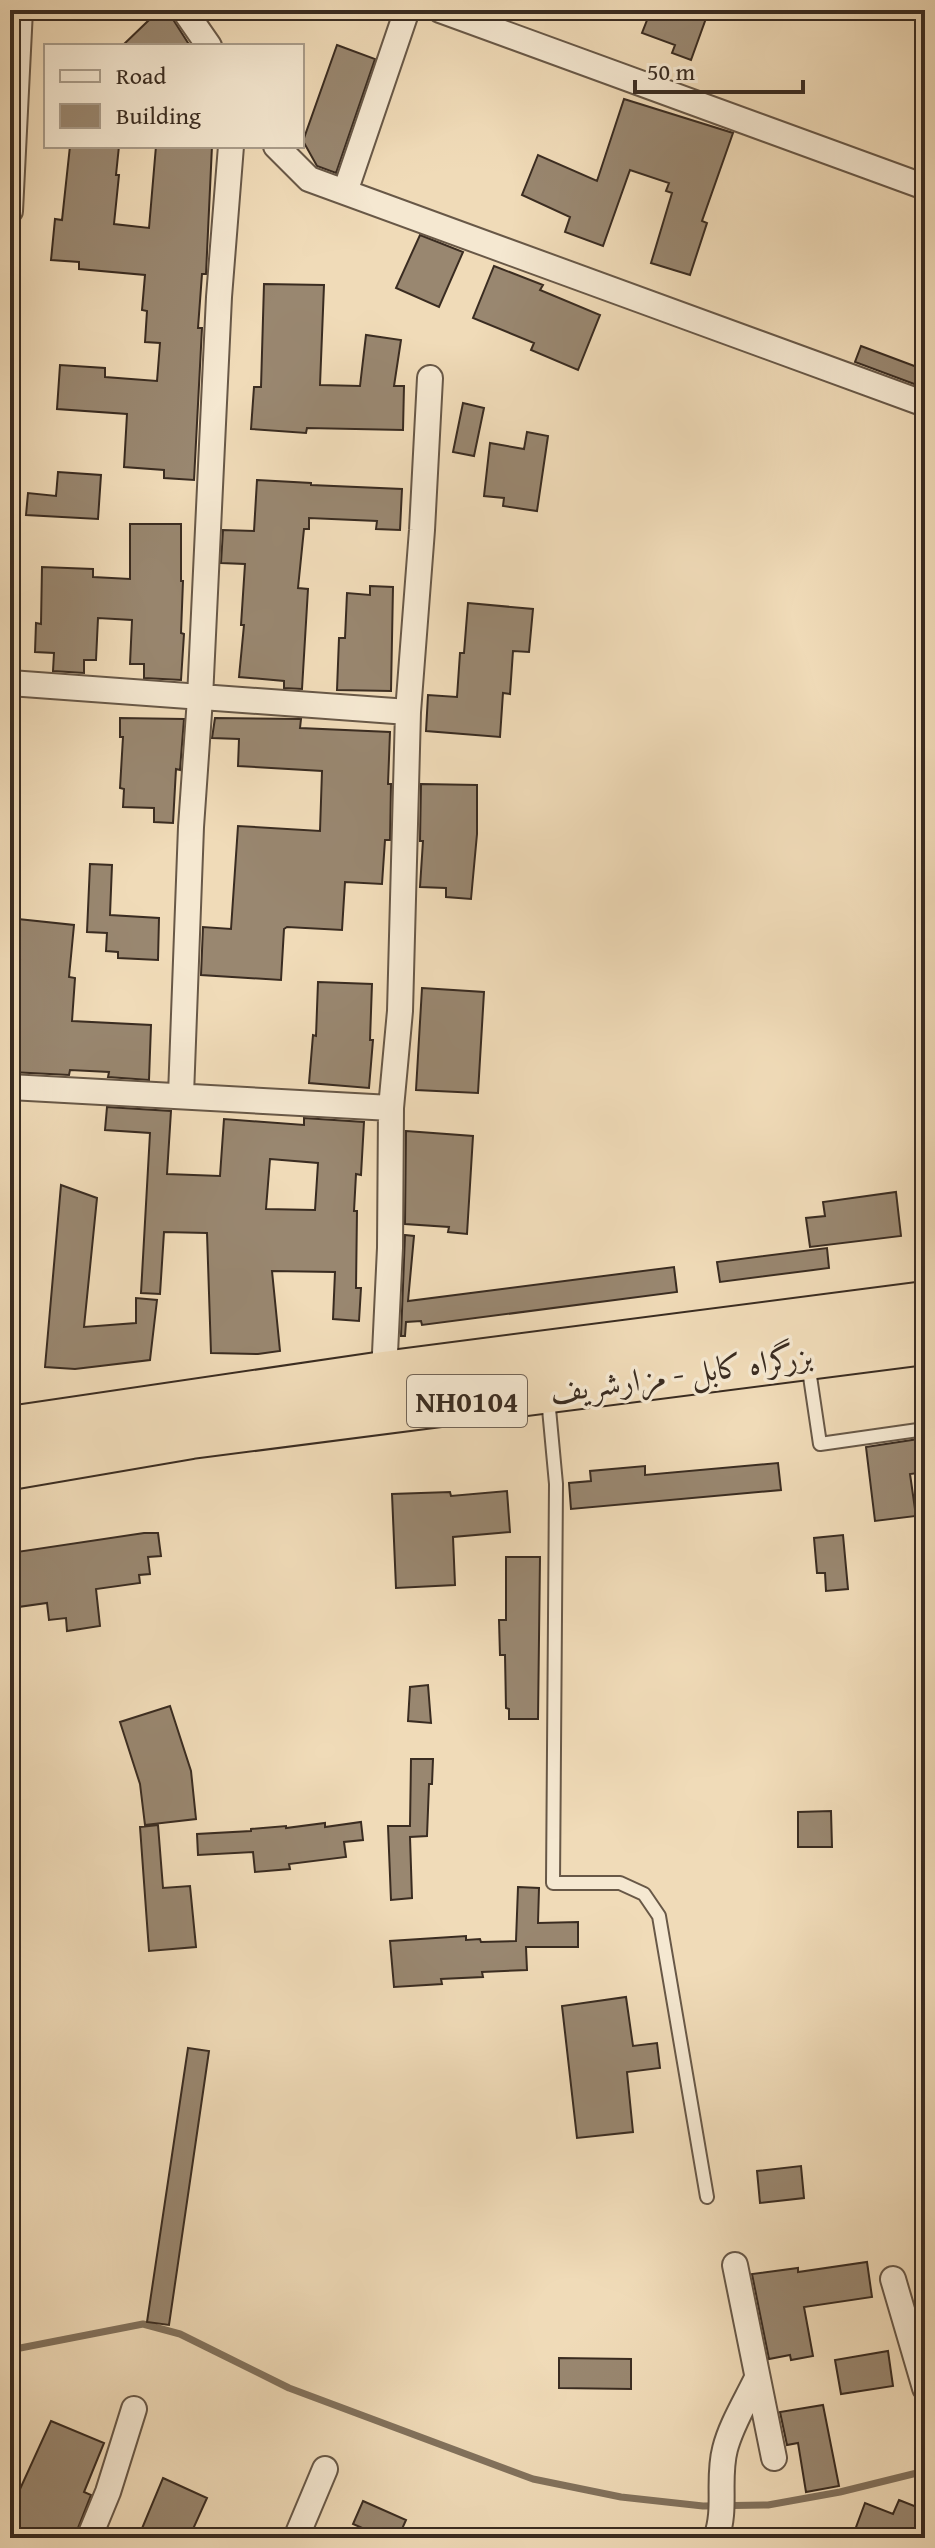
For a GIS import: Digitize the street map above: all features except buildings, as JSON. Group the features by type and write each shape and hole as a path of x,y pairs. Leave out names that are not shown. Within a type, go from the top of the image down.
{"highway":[{"name":"بزرگراه کابل - مزارشریف","path":"10,1467 545,1372 804,1338 925,1304"},
{"name":"بزرگراه کابل - مزارشریف","path":"804,1338 925,1342"},
{"name":"بزرگراه کابل - مزارشریف","path":"10,1429 384,1374 545,1372"}],"street":[{"path":"10,211 20,10"},
{"path":"184,10 208,44"},
{"path":"345,192 407,10"},
{"path":"440,10 925,187"},
{"path":"181,1095 191,827 219,297 231,148"},
{"path":"278,148 309,179 925,404"},
{"path":"384,1374 390,1248 391,1108 400,1011 408,712 430,378"},
{"path":"10,683 408,712"},
{"path":"10,1087 391,1108"},
{"path":"735,2265 774,2458"},
{"path":"893,2279 925,2388"},
{"path":"719,2528 725,2447 757,2378"},
{"path":"89,2538 108,2492 134,2409"},
{"path":"296,2538 325,2469"}],"lane":[{"path":"804,1338 820,1444 925,1429"},
{"path":"545,1372 556,1484 553,1883 620,1883 644,1894 659,1916 707,2197"}],"waterway":[{"path":"10,2350 143,2324 180,2334 289,2388 533,2479 621,2497 703,2506 768,2505 840,2492 925,2471"}]}
